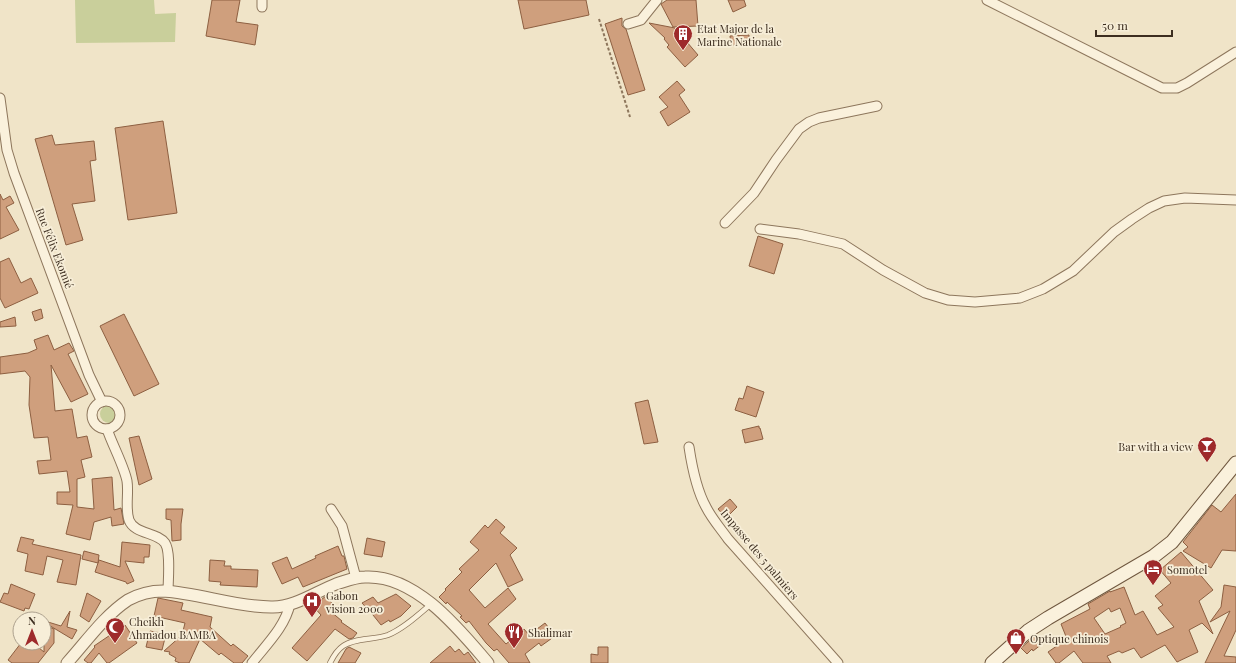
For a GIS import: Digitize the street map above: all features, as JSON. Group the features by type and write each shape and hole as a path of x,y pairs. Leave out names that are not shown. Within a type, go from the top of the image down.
{"main road":[{"path":"992,663 1010,646 1043,621 1154,556 1172,542 1236,463"}],"street":[{"path":"628,24 641,20 657,0"},
{"path":"987,0 1162,88 1177,88 1236,52"},
{"name":"Rue Félix Ekomié","path":"0,98 2,129 11,163 89,375 102,402"},
{"path":"725,223 754,193 799,129 809,122 819,118 877,106"},
{"path":"760,229 799,234 843,244 883,270 925,294 948,300 980,302 1020,298 1030,295 1056,282 1073,271 1114,232 1149,208 1164,201 1185,198 1236,200"},
{"path":"102,402 112,402 116,405 120,413 119,422 111,428 107,429 98,427 95,424 92,415 95,407 102,402"},
{"path":"107,429 127,478 128,516 130,523 136,528 159,538 165,543 168,551 168,592"},
{"name":"Impasse des 5 palmiers","path":"689,447 695,479 701,495 713,518 728,539 838,663"},
{"path":"331,509 342,526 356,578"},
{"path":"67,663 111,614 123,604 139,595 150,592 168,592 262,607 280,607 329,587 356,578 367,577 388,580 420,595 432,603 458,629 488,663"},
{"path":"252,663 277,632 289,610 290,604"}],"lane":[{"path":"330,663 337,651 343,646 350,643 388,635 412,620 432,603"}],"path":[{"path":"599,19 630,117"}],"green space":[{"path":"75,0 154,0 155,14 176,13 175,42 76,43"},
{"path":"105,405 113,405 118,410 116,421 113,423 105,423 100,418 100,410"}],"building":[{"path":"212,0 240,0 236,22 258,25 255,45 206,36"},
{"path":"518,0 586,0 589,15 524,29"},
{"path":"667,0 696,0 698,26 673,27 661,4"},
{"path":"728,0 744,0 746,6 733,12"},
{"path":"622,18 622,26 626,29 645,90 628,95 605,24"},
{"name":"Etat Major de la Marine Nationale","path":"649,23 675,28 698,55 685,67 667,47 669,45 664,39 665,38"},
{"path":"749,35 749,45 731,45 730,36"},
{"path":"677,81 685,90 679,95 690,112 668,126 660,112 668,107 659,97"},
{"path":"163,121 177,213 128,220 115,128"},
{"path":"52,135 55,145 94,141 96,160 90,161 95,201 72,204 83,240 66,245 35,139"},
{"path":"0,194 3,200 10,196 14,203 6,207 19,230 0,239"},
{"path":"758,236 783,244 774,274 749,266"},
{"path":"9,258 21,283 31,278 38,293 5,308 0,298 0,262"},
{"path":"41,309 43,318 35,321 32,312"},
{"path":"124,314 159,384 134,396 100,326"},
{"path":"15,317 16,326 0,327 0,322"},
{"path":"48,335 54,350 69,343 74,351 68,354 88,394 71,402 51,365 55,411 72,409 77,438 87,436 92,457 81,460 85,477 77,479 77,507 94,509 92,479 112,477 114,510 121,508 124,524 112,526 111,517 94,522 90,540 66,534 73,505 57,504 57,492 70,492 67,471 39,474 37,461 51,460 48,437 34,438 29,405 30,377 25,371 0,374 0,357 28,353 37,349 34,340"},
{"path":"747,386 764,392 756,417 735,410 739,398 743,399"},
{"path":"648,400 658,442 644,444 635,403"},
{"path":"759,426 763,439 745,443 742,430"},
{"path":"139,436 152,479 139,485 129,438"},
{"path":"1236,494 1236,551 1222,550 1211,568 1183,551 1188,547 1183,542 1212,505 1221,512"},
{"path":"730,499 737,507 726,518 718,509"},
{"path":"166,509 183,509 181,540 172,541 171,520 166,519"},
{"path":"496,519 505,527 500,533 517,548 510,555 523,580 508,587 496,563 469,590 485,608 508,588 516,599 488,624 506,644 524,629 529,635 545,623 555,636 541,646 539,643 525,654 530,663 509,663 497,649 494,651 486,643 469,621 466,623 460,617 462,616 447,602 446,604 439,597 462,572 459,569 479,550 470,542 485,525 488,528"},
{"path":"21,537 34,540 32,544 81,555 76,585 57,582 63,560 47,556 43,575 25,571 28,554 17,551"},
{"path":"367,538 385,542 382,557 364,554"},
{"path":"122,542 150,545 149,557 144,557 144,563 125,561 134,581 127,584 126,582 95,572 99,560 120,567"},
{"path":"338,546 342,556 344,556 347,569 303,587 298,577 282,584 272,563 287,557 292,569 316,558 315,556"},
{"path":"84,551 99,555 98,563 82,559"},
{"path":"1181,552 1213,590 1199,601 1213,634 1202,623 1189,630 1198,652 1177,662 1165,645 1141,658 1134,648 1122,653 1119,651 1107,656 1111,663 1083,663 1074,651 1059,663 1056,663 1048,652 1067,639 1061,624 1090,609 1088,604 1110,591 1124,587 1135,615 1143,611 1157,635 1174,627 1158,608 1163,605 1155,596 1171,583 1160,570","holes":["1109,608 1111,612 1120,608 1126,623 1120,626 1121,627 1105,634 1094,618"]},
{"path":"210,560 225,561 224,566 231,566 231,569 258,570 257,587 220,585 221,582 209,581"},
{"path":"11,584 35,594 29,609 25,608 24,611 0,602 4,593 8,594"},
{"path":"1224,585 1236,587 1236,630 1224,656 1236,657 1236,663 1205,663 1230,611 1210,622 1221,607"},
{"path":"87,593 101,601 89,622 80,616"},
{"path":"396,594 411,606 401,616 390,622 389,620 381,625 362,603 373,597 378,603"},
{"path":"326,596 335,607 330,611 342,621 341,622 357,633 353,638 349,639 335,629 307,661 292,648 321,615 313,606"},
{"path":"158,598 183,603 181,610 212,617 210,627 231,646 233,644 248,656 242,663 234,663 221,653 219,655 200,639 189,663 180,663 175,661 176,658 169,654 170,652 164,651 182,635 185,623 154,616"},
{"path":"70,611 67,627 77,630 72,639 52,627 52,623 61,626"},
{"name":"Cheikh Ahmadou BAMBA","path":"125,625 137,643 109,663 107,663 99,653 91,663 84,660 95,647 94,646"},
{"path":"52,628 54,629 54,643 52,646"},
{"path":"150,631 166,634 162,650 146,647"},
{"path":"1035,636 1042,644 1033,651 1032,649 1027,654 1021,648"},
{"path":"450,646 455,652 459,649 464,655 468,652 476,663 430,663"},
{"path":"349,647 361,653 355,663 338,663 346,649"},
{"path":"598,647 608,647 608,663 591,663 591,654 598,655"},
{"path":"15,651 48,651 38,663 12,663 8,660"}],"place":[{"name":"Etat Major de la Marine Nationale","path":"683,51"},
{"name":"Bar with a view","path":"1207,463"},
{"name":"Somotel","path":"1153,586"},
{"name":"Gabon vision 2000","path":"312,618"},
{"name":"Cheikh Ahmadou BAMBA","path":"115,644"},
{"name":"Shalimar","path":"514,649"},
{"name":"Optique chinois","path":"1016,655"}]}
